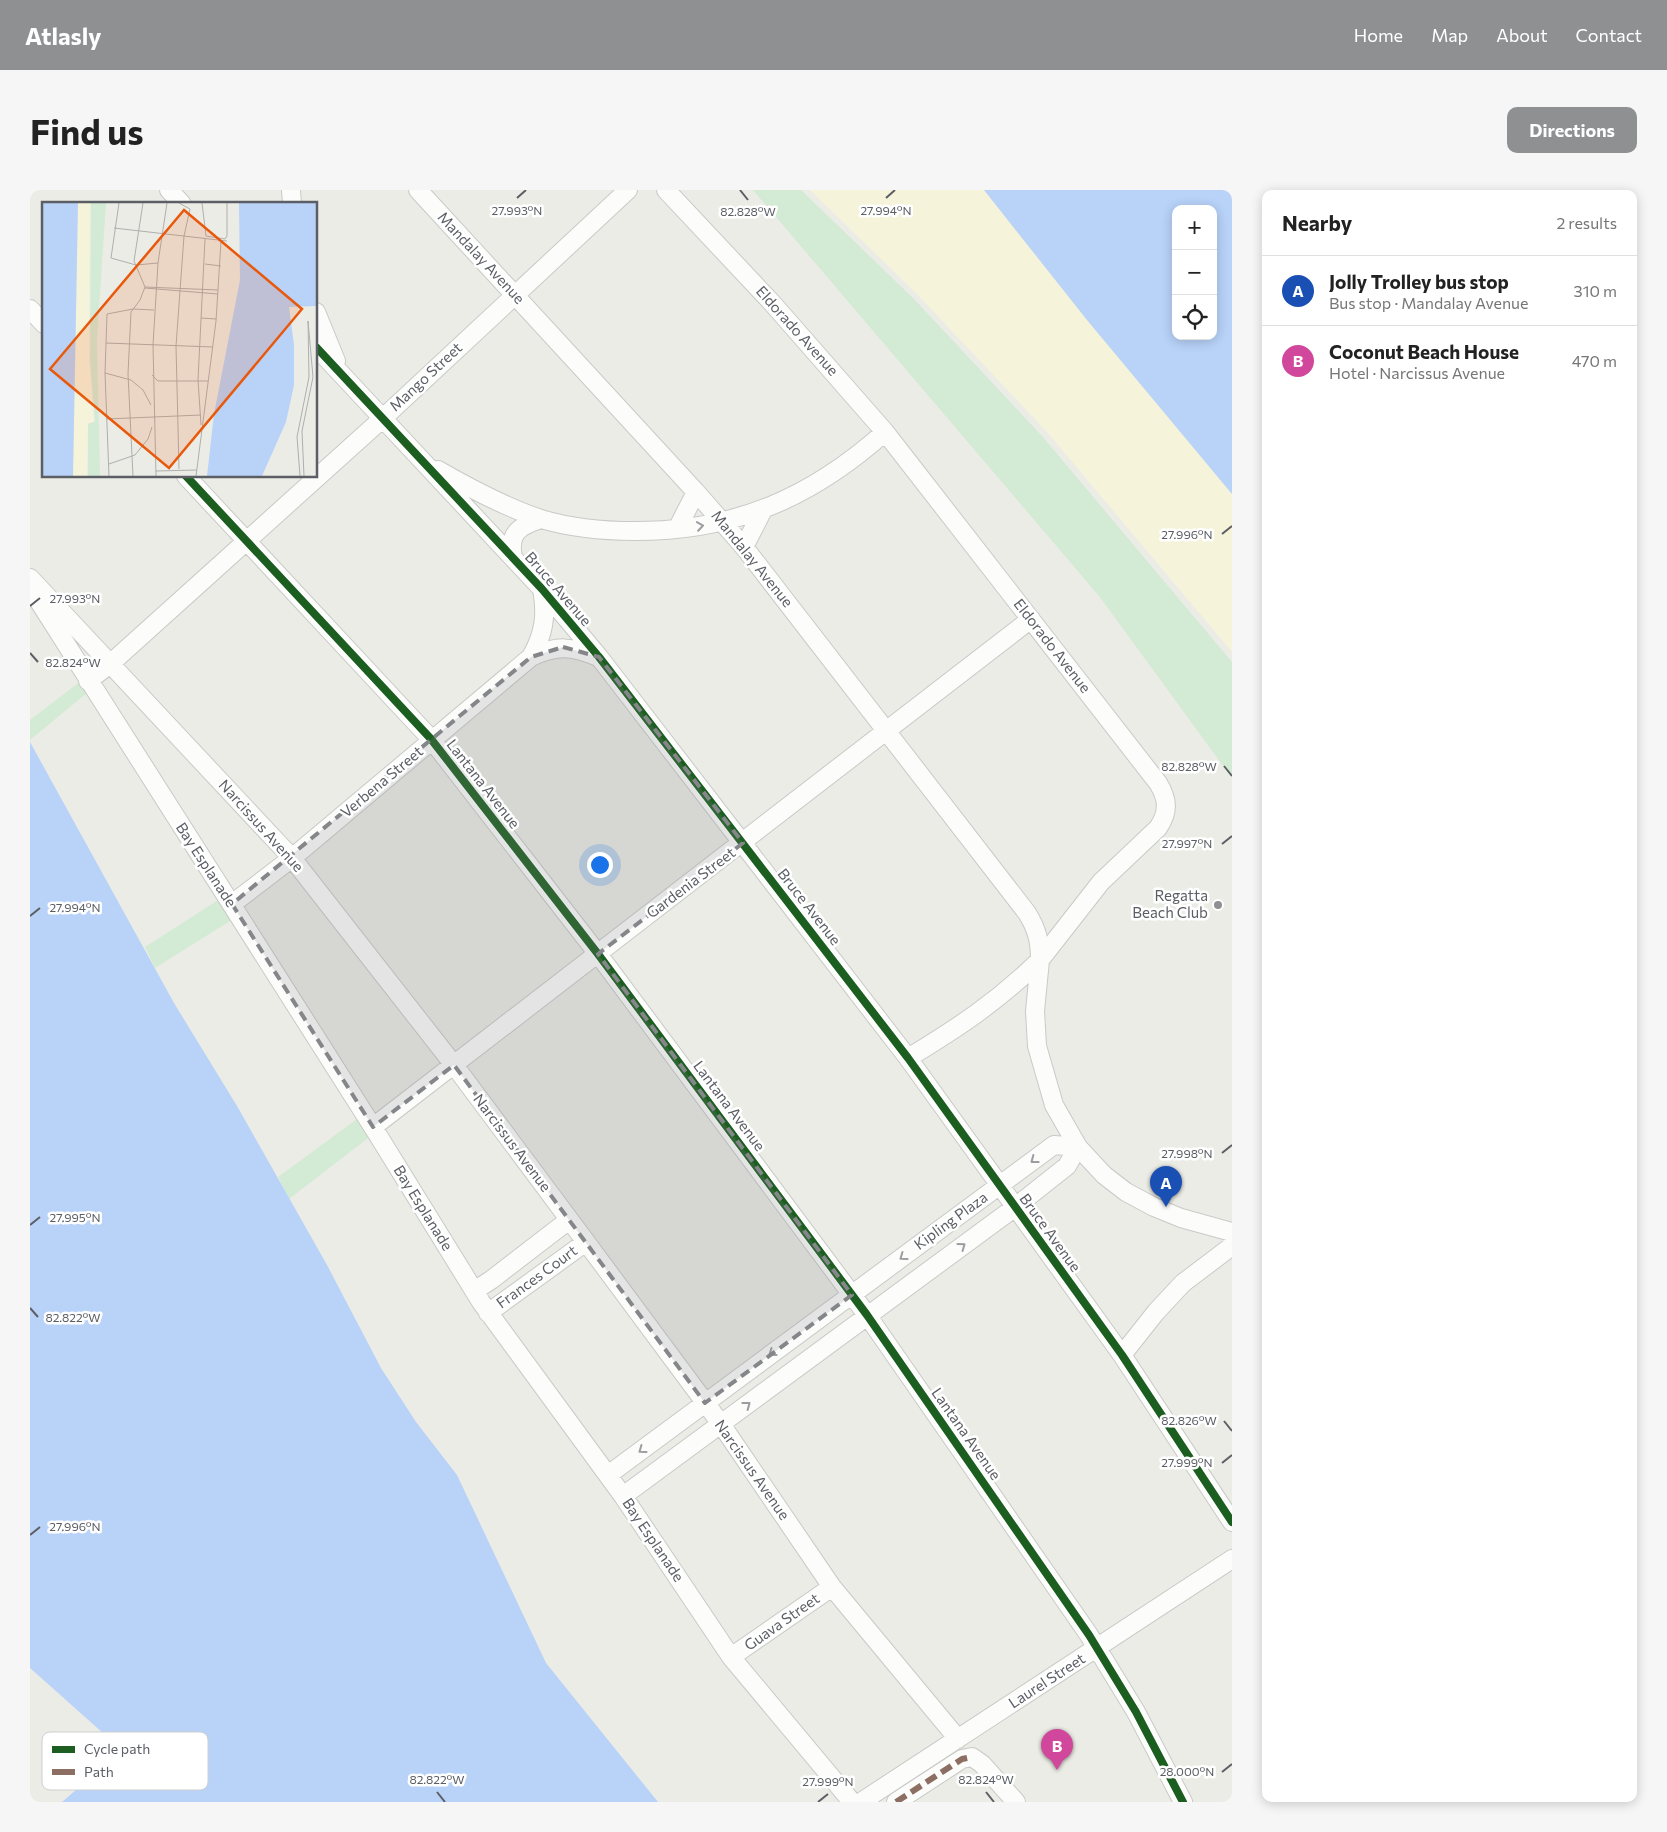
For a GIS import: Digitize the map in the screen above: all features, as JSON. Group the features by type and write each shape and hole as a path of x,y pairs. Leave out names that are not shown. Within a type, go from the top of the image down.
{"street":[{"path":"170,190 180,202"},
{"name":"Mandalay Avenue","path":"418,190 696,492 744,547 1027,913 1036,927 1040,942 1040,960"},
{"name":"Mango Street","path":"318,476 382,419 628,190"},
{"name":"Eldorado Avenue","path":"666,190 773,304 885,432 1158,783 1166,796 1165,818 1158,828 1101,882 1040,960 998,999 969,1020 908,1058"},
{"path":"30,309 42,322"},
{"path":"318,317 341,373"},
{"name":"Bruce Avenue","path":"318,349 382,419 429,465 542,589 599,657 908,1058 1122,1356 1232,1522"},
{"path":"429,465 503,504 541,519 609,531 677,529 724,523 797,495 830,476 885,432"},
{"name":"Lantana Avenue","path":"188,478 431,739 598,954 852,1294 1097,1648 1136,1712 1183,1802"},
{"name":"Mango Street","path":"88,681 110,664 316,478"},
{"path":"677,529 696,492"},
{"path":"744,547 762,510"},
{"path":"513,558 510,545 514,535 528,523 541,519"},
{"name":"Narcissus Avenue","path":"30,578 292,858 454,1065 721,1424 832,1587 958,1739"},
{"name":"Bay Esplanade","path":"30,587 373,1127 488,1313 608,1474 731,1657 852,1802"},
{"name":"Verbena Street","path":"531,657 540,640 544,626 546,608 542,589"},
{"name":"Gardenia Street","path":"373,1127 1031,619"},
{"name":"Verbena Street","path":"232,904 292,858 431,739 531,657 546,650 563,647 580,650 599,657"},
{"path":"1040,960 1035,1011 1037,1046 1054,1105 1078,1147 1104,1175 1126,1192 1154,1207 1181,1218 1232,1232"},
{"name":"Kipling Plaza","path":"608,1474 1054,1145 1078,1147 1067,1166 1014,1208 623,1496"},
{"path":"474,1291 498,1276 569,1220"},
{"name":"Frances Court","path":"488,1313 586,1242"},
{"path":"1122,1356 1156,1312 1183,1283 1232,1246"},
{"name":"Laurel Street","path":"861,1802 1232,1559"},
{"name":"Guava Street","path":"731,1657 832,1587"},
{"path":"896,1802 962,1759 972,1757 982,1764 1016,1802"}],"highlighted area":[{"path":"563,647 599,657 743,843 598,954 852,1295 705,1403 454,1065 373,1127 232,904 531,657"}],"green space":[{"path":"753,190 801,190 913,298 1042,436 1232,662 1232,778 1099,596"},
{"path":"86,677 93,688 30,740 30,720"},
{"path":"226,895 238,916 155,968 145,947"},
{"path":"364,1114 376,1132 289,1199 278,1177"}],"sand":[{"path":"810,190 984,190 1087,320 1232,494 1232,652 1047,432 917,294"}],"water":[{"path":"984,190 1232,190 1232,494 1087,320"},
{"path":"30,742 174,1003 237,1106 327,1265 381,1368 416,1422 457,1475 546,1663 658,1802 62,1802 76,1790 208,1790 208,1732 102,1732 30,1668"}],"marked path":[{"path":"896,1802 962,1759 972,1757"}],"cycle path":[{"path":"318,349 542,589 599,657 908,1058 1122,1355 1232,1522"},
{"path":"188,478 431,739 598,954 867,1315 1089,1635 1136,1712 1183,1802"}],"place":[{"name":"Regatta Beach Club","path":"1218,905"},
{"name":"Jolly Trolley bus stop","path":"1166,1207"},
{"name":"Coconut Beach House","path":"1057,1770"}]}
